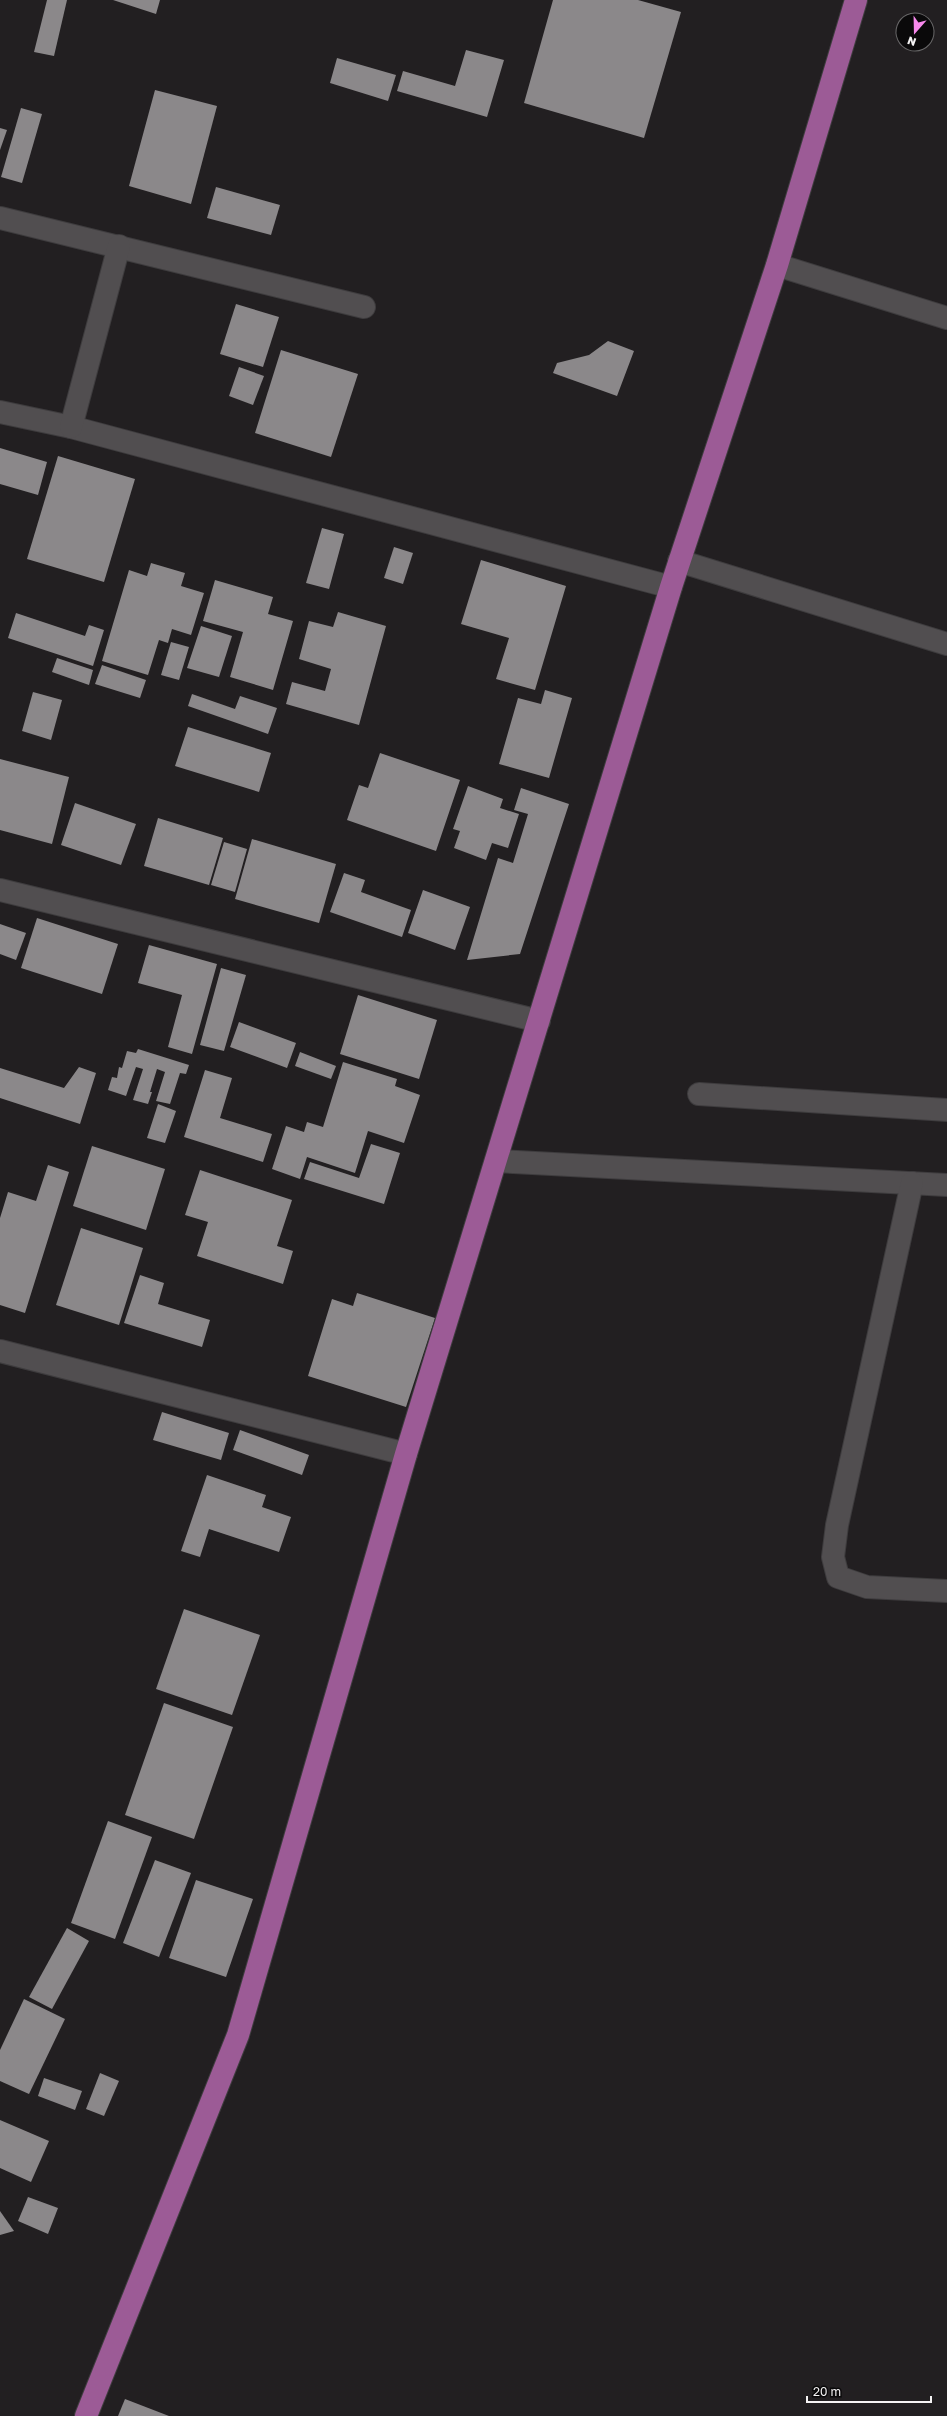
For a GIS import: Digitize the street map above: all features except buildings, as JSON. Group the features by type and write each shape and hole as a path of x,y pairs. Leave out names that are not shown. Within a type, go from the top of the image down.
{"main road":[{"path":"86,2416 238,2035 406,1454 671,587 777,265 856,0"}],"street":[{"path":"0,218 364,307"},
{"path":"71,427 119,246"},
{"path":"777,265 947,318"},
{"path":"0,412 71,427 671,587"},
{"path":"680,561 947,644"},
{"path":"0,890 538,1021"},
{"path":"699,1094 947,1110"},
{"path":"496,1161 947,1185"},
{"path":"912,1183 837,1525 833,1556 838,1577 867,1587 947,1591"},
{"path":"0,1351 406,1454"}]}
